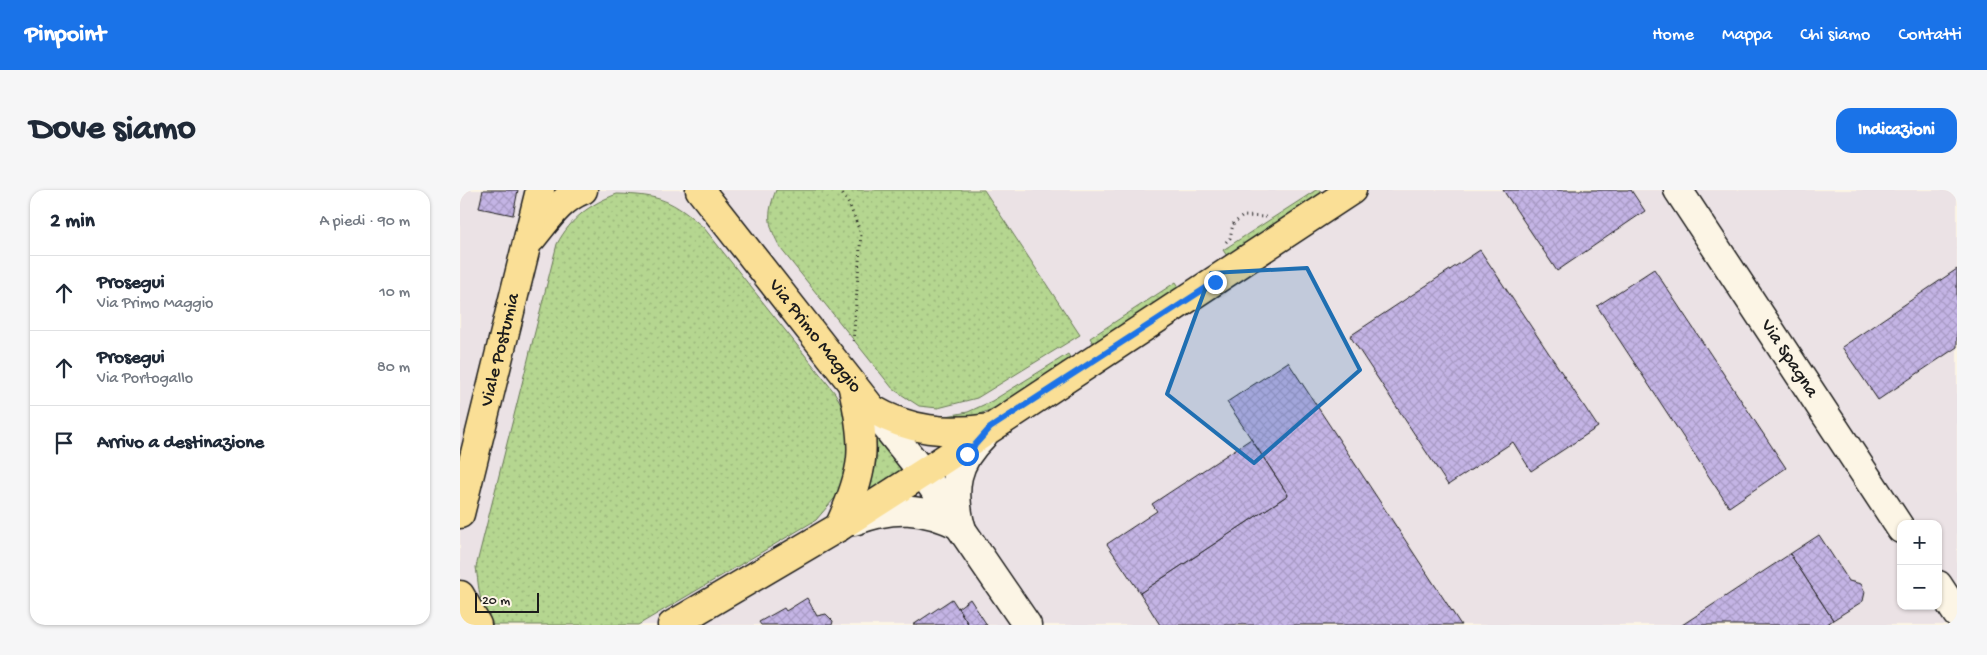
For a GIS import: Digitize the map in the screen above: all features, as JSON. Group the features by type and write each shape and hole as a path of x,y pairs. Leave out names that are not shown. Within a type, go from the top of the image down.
{"main road":[{"name":"Viale Postumia","path":"460,514 540,190"},
{"name":"Viale Postumia","path":"528,244 556,209 573,194 583,190"},
{"path":"672,625 839,527 1352,190"},
{"name":"Via Primo Maggio","path":"696,192 853,387 863,456 850,502 839,527"},
{"path":"853,387 872,409 889,419 912,428 963,432 990,428"},
{"path":"460,595 477,625"}],"street":[{"name":"Via Spagna","path":"1678,190 1897,522"},
{"name":"Via Primo Maggio","path":"872,409 923,473 1027,625"},
{"name":"Via Primo Maggio","path":"961,526 956,492 960,466 967,454 990,428"},
{"path":"839,527 870,515 894,510 935,515 961,526"},
{"path":"1942,592 1957,614"}],"path":[{"path":"840,190 850,206 861,234 852,351"},
{"path":"1224,244 1230,238 1232,224 1243,216 1269,217"}],"highlighted area":[{"path":"1307,268 1360,370 1254,463 1167,394 1211,273"}],"shaded area":[{"path":"460,190 1957,190 1957,625 460,625"}],"green space":[{"path":"776,190 984,190 1080,335 977,398 938,408 919,406 893,389 781,249 773,233 770,220 771,207"},
{"path":"1316,190 1320,190 1325,197 1229,259 1223,250"},
{"path":"617,194 644,196 665,201 683,211 704,228 835,393 851,422 845,486 816,520 638,625 493,625 482,604 476,567 557,244 568,227 582,213 598,202"},
{"path":"1176,282 1181,290 1095,346 1090,338"},
{"path":"1068,354 1072,361 997,407 970,418 936,423 936,418 968,412 992,401"},
{"path":"873,433 909,475 861,501 873,477 875,468 876,451"}],"building":[{"path":"483,190 518,190 513,215 479,208"},
{"path":"1503,190 1631,190 1645,211 1557,271"},
{"path":"1480,250 1598,427 1531,471 1513,442 1448,485 1350,336"},
{"path":"1654,269 1786,468 1729,507 1597,306"},
{"path":"1957,269 1957,347 1878,400 1842,347"},
{"path":"1288,362 1461,625 1160,625 1140,593 1288,495 1227,402"},
{"path":"1251,439 1288,495 1140,593 1107,544 1157,511 1152,504"},
{"path":"1819,535 1849,581 1861,584 1865,592 1863,601 1833,620 1790,554"},
{"path":"1790,554 1833,620 1826,625 1682,625"},
{"path":"807,598 817,616 826,614 833,621 832,625 761,625 759,622 784,608 786,611"},
{"path":"952,599 969,625 913,625"},
{"path":"970,599 987,625 969,625 958,608"}],"route":[{"path":"967,454 990,428 1215,282"}]}
